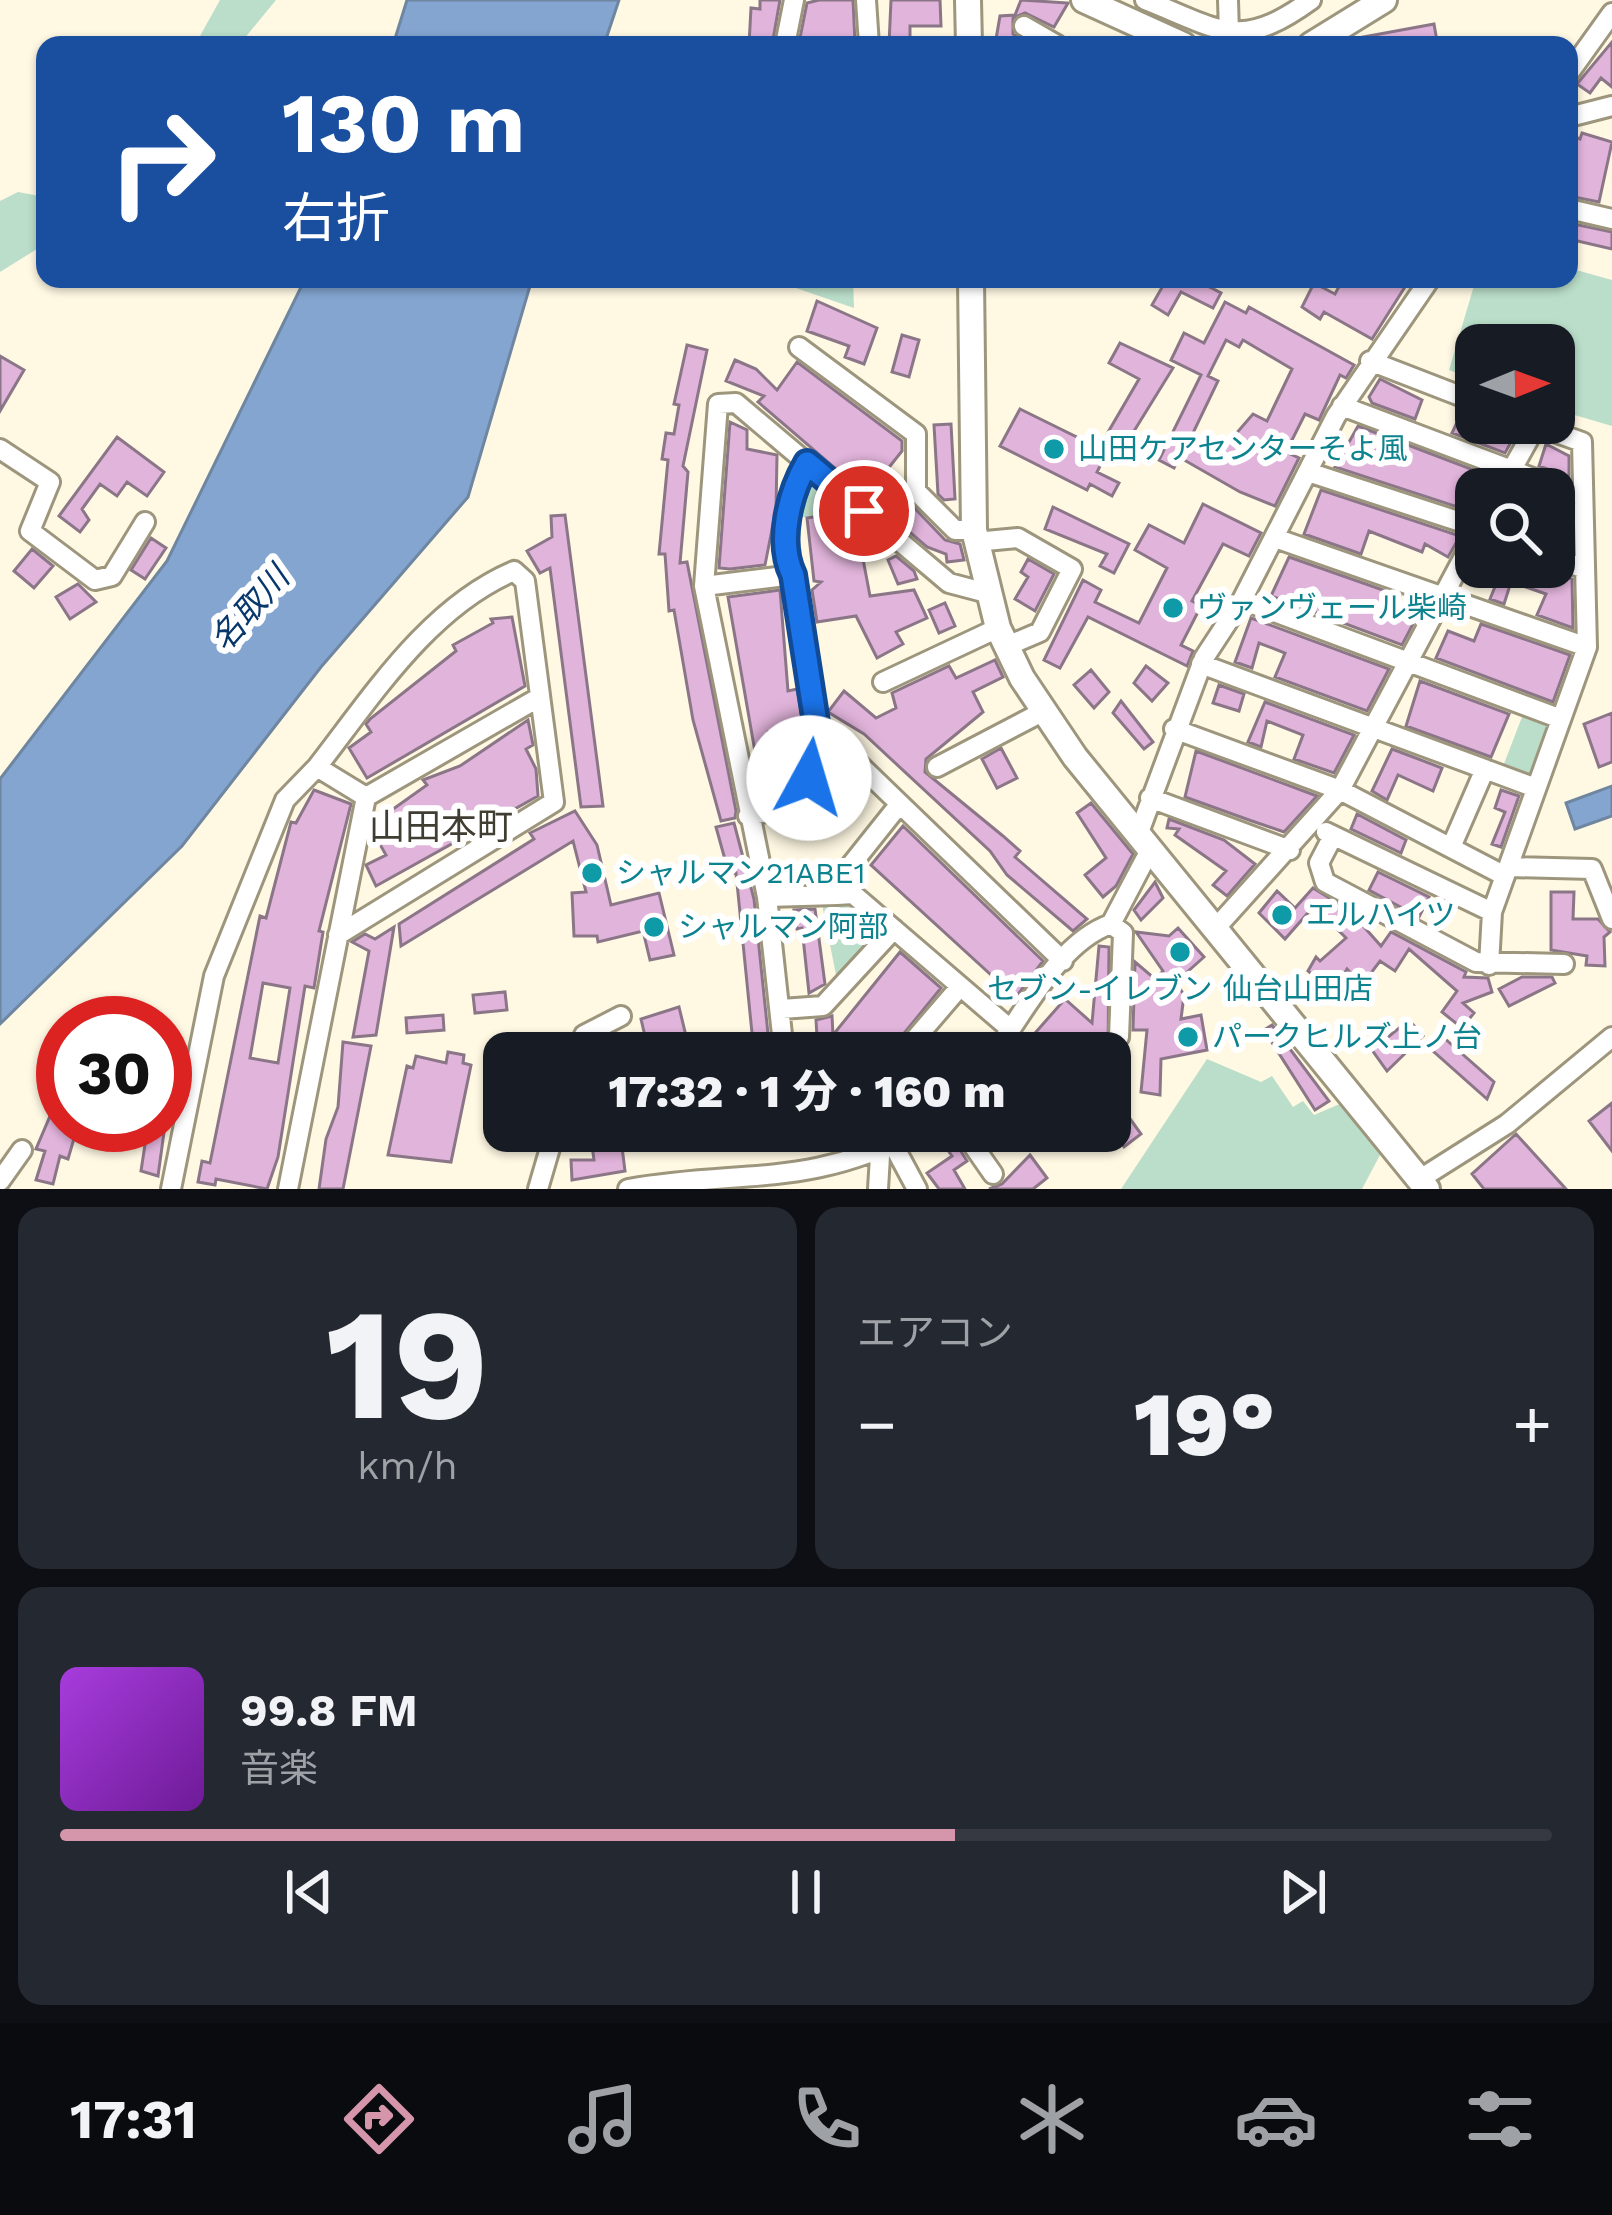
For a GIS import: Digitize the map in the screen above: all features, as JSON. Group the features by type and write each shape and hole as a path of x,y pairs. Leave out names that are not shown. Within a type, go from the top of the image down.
{"street":[{"path":"787,36 794,0"},
{"path":"866,0 868,36"},
{"path":"968,0 969,36"},
{"path":"1084,0 1163,36"},
{"path":"1145,0 1229,33 1274,26 1311,0"},
{"path":"1228,0 1229,33"},
{"path":"1326,36 1384,0"},
{"path":"1578,61 1612,14"},
{"path":"1024,26 1041,36"},
{"path":"1578,115 1612,106"},
{"path":"1578,210 1610,212"},
{"path":"971,288 975,536 986,593 1002,637 1044,711 1144,843 1423,1184 1508,1124 1612,1037"},
{"path":"1111,925 1144,843 1150,798 1201,664 1242,600 1342,406 1423,288"},
{"path":"799,347 916,434 916,491 955,530 1018,538 1072,569 1040,632 1002,637 883,682"},
{"path":"1370,361 1455,394"},
{"path":"783,1032 767,897 704,586 718,404 736,403 949,583 986,593"},
{"path":"1342,406 1507,468"},
{"path":"1489,965 1492,912 1587,647 1582,442 1575,439"},
{"path":"0,449 50,482 30,531 95,580 112,576 145,522"},
{"path":"748,816 807,802 817,729 793,575 783,555 795,483 807,463"},
{"path":"1308,472 1455,524"},
{"path":"1575,494 1583,497"},
{"path":"1275,538 1587,647"},
{"path":"1575,565 1585,569"},
{"path":"1214,930 1291,850 1340,790 1455,570"},
{"path":"192,1077 214,976 285,800 436,623 477,587 514,571 525,580 554,802 338,935"},
{"path":"704,586 793,575"},
{"path":"1242,600 1561,719"},
{"path":"1201,664 1537,788"},
{"path":"288,1189 366,797 540,698"},
{"path":"938,767 1044,711"},
{"path":"1174,729 1340,790 1507,872 1592,869 1612,919"},
{"path":"842,748 1064,961"},
{"path":"317,767 366,797"},
{"path":"1452,845 1485,769"},
{"path":"1150,798 1291,850"},
{"path":"837,895 848,870 898,806"},
{"path":"1311,825 1492,912"},
{"path":"1333,836 1319,863 1325,882 1489,965 1564,964"},
{"path":"767,897 854,894 958,989 1009,1028"},
{"path":"1007,1032 1064,961 1095,930 1111,925"},
{"path":"1111,925 1123,933 1118,1032"},
{"path":"782,1009 824,1006 894,929"},
{"path":"921,1032 958,989"},
{"path":"590,1032 621,1016"},
{"path":"0,1181 22,1150"},
{"path":"171,1189 178,1152"},
{"path":"538,1189 549,1152"},
{"path":"628,1189 780,1186 887,1152"},
{"path":"878,1189 887,1152"},
{"path":"887,1152 917,1189"},
{"path":"978,1152 993,1174"}],"green space":[{"path":"220,0 276,0 246,36 200,36"},
{"path":"18,192 36,195 36,250 0,272 0,201"},
{"path":"1578,271 1612,280 1612,426 1575,415 1575,324 1463,324 1473,288 1578,288"},
{"path":"796,288 853,288 854,308"},
{"path":"813,482 854,517 798,517 798,491"},
{"path":"1522,717 1555,729 1534,782 1502,769"},
{"path":"808,736 806,784 789,796 780,739"},
{"path":"855,900 888,930 838,985 822,904"},
{"path":"1207,1059 1261,1082 1272,1076 1293,1107 1303,1101 1314,1115 1342,1103 1381,1153 1362,1189 1121,1189"}],"water":[{"path":"407,0 619,0 607,36 396,36"},
{"name":"名取川","path":"301,288 529,288 468,497 321,667 182,846 0,1024 0,779 167,561"},
{"path":"1612,786 1612,816 1575,829 1566,803"}],"building":[{"path":"760,0 780,0 774,36 749,36 751,8 760,9"},
{"path":"853,0 855,36 800,36 807,3"},
{"path":"891,0 940,0 941,26 910,26 910,36 889,36"},
{"path":"1021,0 1068,3 1054,27 1025,13 1013,18 1016,36 997,36 1000,16 1015,15"},
{"path":"1434,24 1436,36 1369,36"},
{"path":"1612,42 1612,87 1601,78 1590,93 1578,83"},
{"path":"1582,133 1612,142 1599,202 1578,198"},
{"path":"1578,225 1612,232 1612,249 1578,241"},
{"path":"1162,288 1211,288 1221,293 1213,308 1181,292 1168,315 1152,305"},
{"path":"1312,288 1335,294 1338,288 1404,288 1372,339 1324,312 1320,319 1302,307"},
{"path":"817,301 877,328 864,364 845,357 849,346 807,331"},
{"path":"1225,302 1246,313 1249,307 1354,365 1346,378 1340,375 1319,420 1305,414 1286,452 1299,458 1275,506 1179,457 1174,468 1159,460 1201,375 1171,360 1184,333 1204,343","holes":["1226,340 1239,347 1243,340 1292,369 1267,421 1253,414 1222,450 1192,435 1218,381 1208,376"]},
{"path":"902,335 919,340 909,377 892,372"},
{"path":"1120,343 1173,368 1126,444 1107,434 1139,379 1109,363"},
{"path":"687,345 707,350 683,466 688,472 680,563 687,562 736,811 735,818 721,821 693,720 674,610 669,611 665,554 659,554 668,460 662,459 666,433 674,434 679,405 674,404"},
{"path":"0,356 24,370 0,411"},
{"path":"735,360 756,369 777,390 797,362 902,441 902,451 883,475 945,540 960,544 964,560 947,562 946,554 927,547 758,402 764,396 726,381"},
{"path":"1380,379 1422,400 1415,419 1372,403 1369,397"},
{"name":"山田ケアセンターそよ風","path":"1020,409 1107,452 1097,472 1119,483 1112,496 1090,484 1087,490 1000,446"},
{"path":"730,422 747,430 747,449 777,455 776,509 765,565 719,568"},
{"path":"951,424 955,499 944,500 938,494 934,425"},
{"path":"1358,426 1468,468 1455,468 1455,506 1335,467"},
{"path":"117,437 164,472 147,496 127,482 117,496 100,484 82,509 89,520 80,532 59,516"},
{"path":"1481,444 1510,444 1505,453"},
{"path":"1546,444 1569,456 1569,468 1539,466"},
{"path":"1321,490 1455,534 1455,545 1448,557 1425,544 1422,552 1369,531 1361,554 1304,534"},
{"path":"1203,504 1261,533 1249,556 1223,544 1192,601 1201,606 1181,645 1193,651 1187,666 1088,617 1060,668 1044,660 1083,580 1101,590 1095,602 1139,623 1167,568 1135,550 1149,525 1184,543"},
{"path":"1053,507 1129,544 1114,573 1100,566 1107,554 1045,529"},
{"path":"565,515 603,806 581,807 550,568 540,573 527,551 552,537 551,516"},
{"path":"826,515 827,524 856,522 870,596 914,590 927,618 896,632 903,644 877,658 856,616 817,622 812,590 821,582 814,581 807,518"},
{"path":"151,538 166,548 145,579 131,570"},
{"path":"32,549 53,566 34,588 14,571"},
{"path":"896,556 917,579 898,584 888,560"},
{"path":"1289,557 1400,596 1395,613 1414,622 1402,645 1271,596"},
{"path":"1028,559 1054,574 1035,611 1015,599 1028,577 1021,572"},
{"path":"78,584 96,602 70,619 56,597"},
{"path":"1494,588 1509,588 1504,604 1490,599"},
{"path":"1528,588 1572,588 1573,628 1537,615 1546,594"},
{"path":"780,590 788,691 797,689 803,724 768,732 778,783 761,786 728,597"},
{"path":"945,603 955,626 939,633 929,610"},
{"path":"512,617 525,686 367,778 349,748 371,732 366,724 370,719 456,651 453,645 493,623 491,619"},
{"path":"1251,618 1389,669 1367,711 1275,677 1285,653 1259,643 1252,668 1235,662"},
{"path":"1481,624 1570,655 1553,702 1436,658 1448,631 1474,641"},
{"path":"995,660 1003,677 973,692 983,712 926,759 925,772 1020,851 1015,857 1087,919 1073,931 1007,875 990,851 864,734 828,712 844,691 876,718 896,708 892,693 949,666 956,678"},
{"path":"1146,666 1168,683 1152,701 1134,683"},
{"path":"1091,670 1109,692 1094,708 1074,685"},
{"path":"1420,681 1509,714 1491,757 1406,726"},
{"path":"1219,685 1244,694 1239,711 1213,703"},
{"path":"1121,701 1153,742 1144,749 1113,713"},
{"path":"1265,702 1354,735 1334,773 1294,759 1303,735 1267,721 1261,747 1248,742"},
{"path":"1612,713 1612,762 1599,767 1584,724"},
{"path":"528,720 533,745 526,749 536,769 538,796 376,886 366,865 386,855 373,832 375,822 427,785 423,780 460,766"},
{"path":"1001,748 1017,778 997,788 982,759"},
{"path":"1392,749 1442,768 1433,791 1398,775 1387,800 1372,791"},
{"path":"1196,751 1317,796 1284,832 1185,797"},
{"path":"314,790 351,804 319,931 323,932 314,988 305,986 278,1157 267,1189 216,1179 215,1185 198,1182 202,1161 210,1163 260,916 266,918 291,822 296,823","holes":["263,983 290,988 278,1063 250,1058"]},
{"path":"1501,790 1519,796 1501,847 1492,844 1505,812 1495,808"},
{"path":"1091,803 1133,854 1116,886 1103,897 1085,875 1106,858 1077,813"},
{"path":"575,811 597,845 611,905 659,893 674,955 650,960 643,931 598,942 597,936 574,936 572,893 586,892 573,841 401,946 399,924 534,839 530,833"},
{"path":"1357,814 1406,840 1401,853 1351,829"},
{"path":"1169,819 1224,840 1255,864 1227,896 1213,885 1226,871 1175,835 1179,829 1167,828"},
{"path":"734,823 754,899 768,1032 752,1032 736,873 729,874 716,827"},
{"path":"903,826 1043,961 1013,1001 999,988 1002,985 871,865"},
{"path":"1378,872 1429,897 1419,917 1369,890"},
{"path":"1155,882 1163,898 1141,920 1134,910"},
{"path":"1313,888 1349,910 1381,946 1391,932 1466,972 1464,977 1488,978 1492,992 1463,1003 1474,1013 1462,1028 1442,1012 1457,991 1409,949 1395,971 1380,961 1362,985 1347,969 1334,992 1308,971 1316,957 1320,961 1346,938 1314,906 1285,939 1259,913 1277,891 1295,908"},
{"path":"1551,892 1574,892 1573,919 1598,919 1610,932 1604,937 1605,966 1586,965 1587,956 1551,950"},
{"path":"815,909 825,984 809,993 802,928 797,929 794,910"},
{"path":"394,927 376,1035 353,1037 369,951 352,942 365,934 375,939"},
{"path":"1178,928 1204,957 1176,982 1184,995 1181,1019 1201,1015 1207,1050 1161,1059 1160,1095 1141,1092 1147,1030 1133,1030 1135,962 1155,979 1163,971 1136,932 1169,936"},
{"path":"1099,946 1109,947 1108,1032 1036,1032 1065,999 1092,1023"},
{"path":"900,952 941,988 905,1032 835,1032"},
{"path":"1522,977 1552,977 1555,983 1509,1006 1499,989"},
{"path":"505,992 507,1010 475,1013 473,995"},
{"path":"679,1007 685,1032 644,1032 641,1019"},
{"path":"443,1015 444,1030 407,1033 406,1018"},
{"path":"832,1016 833,1032 817,1032 816,1020"},
{"path":"1409,1020 1423,1036 1387,1071 1372,1050"},
{"path":"1272,1025 1329,1101 1315,1110 1264,1030"},
{"path":"1443,1037 1494,1082 1487,1099 1433,1051"},
{"path":"343,1042 371,1046 343,1189 319,1189 326,1139 338,1107"},
{"path":"448,1052 464,1055 463,1063 471,1065 451,1162 388,1155 407,1066 413,1068 416,1056 446,1063"},
{"path":"1612,1103 1612,1151 1589,1121"},
{"path":"1131,1120 1141,1134 1131,1142"},
{"path":"1516,1134 1566,1189 1484,1189 1472,1174"},
{"path":"45,1152 70,1152 68,1159 60,1156 53,1184 36,1180"},
{"path":"144,1152 161,1152 158,1176 141,1171"},
{"path":"593,1152 623,1152 625,1171 572,1180 571,1160 594,1160"},
{"path":"949,1152 961,1152 967,1161 954,1170 965,1189 939,1189 927,1173 952,1156"},
{"path":"1030,1155 1047,1178 1033,1189 989,1189 1002,1184"}],"place":[{"name":"山田ケアセンターそよ風","path":"1054,449"},
{"name":"ヴァンヴェール柴崎","path":"1173,608"},
{"name":"シャルマン21ABE1","path":"592,873"},
{"name":"エルハイツ","path":"1282,915"},
{"name":"シャルマン阿部","path":"654,927"},
{"name":"セブン-イレブン 仙台山田店","path":"1180,952"},
{"name":"パークヒルズ上ノ台","path":"1188,1037"}],"district":[{"name":"山田本町","path":"441,826"}],"route":[{"path":"809,778 817,729 793,575 783,555 795,483 807,463 864,511"}]}
